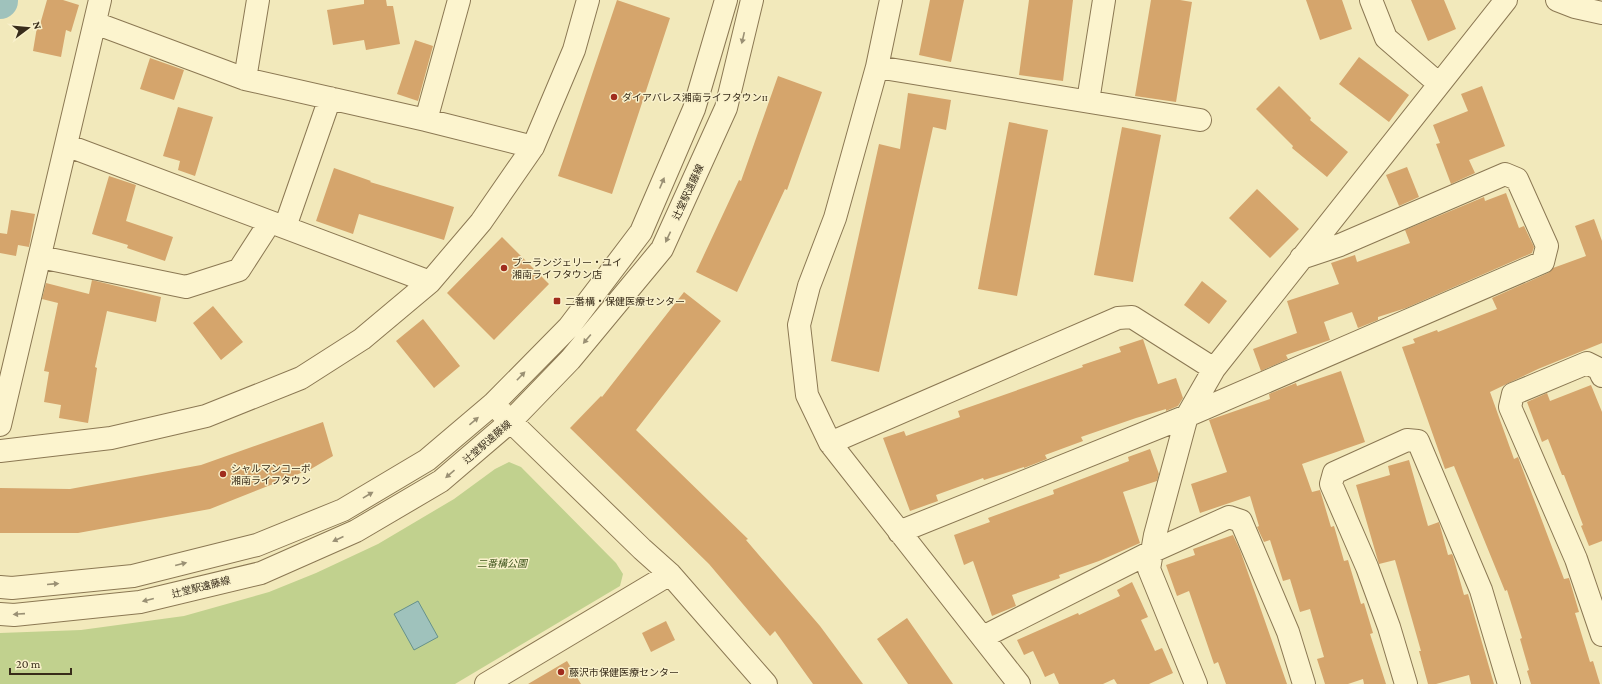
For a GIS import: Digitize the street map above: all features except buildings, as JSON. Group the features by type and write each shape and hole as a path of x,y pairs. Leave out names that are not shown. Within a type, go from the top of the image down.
{"street":[{"path":"0,425 100,0"},
{"path":"245,78 258,0"},
{"path":"426,120 459,0"},
{"path":"0,451 111,438 213,413 301,378 362,339 430,282 481,222 533,147 574,50 588,0"},
{"path":"0,587 12,588 133,576 257,545 343,510 427,460 493,404 569,327 641,232 694,109 726,0"},
{"name":"辻堂駅遠藤線","path":"0,614 14,615 140,602 261,573 356,531 441,481 511,421 570,360 662,249 726,108 752,0"},
{"path":"891,0 877,67 835,218 809,286 799,325 807,395 830,443 1019,684"},
{"path":"1088,102 1104,0"},
{"path":"1370,0 1386,38 1439,84"},
{"path":"1196,684 1149,569 1151,552 1187,416 1214,369 1506,0"},
{"path":"1557,0 1575,7 1602,13"},
{"path":"95,23 245,78 426,120 533,147"},
{"path":"877,67 1200,120"},
{"path":"40,257 186,287 239,270 278,224 330,98"},
{"path":"66,145 430,282"},
{"path":"899,532 1187,416 1543,262 1547,246 1516,178 1505,174 1340,244 1301,258"},
{"path":"830,443 1118,318 1132,317 1214,369"},
{"path":"1602,376 1599,369 1588,363 1514,394 1510,407 1576,559 1602,635"},
{"path":"493,404 642,549 670,574 766,684"},
{"path":"1406,684 1368,567 1331,484 1334,473 1407,440 1418,441 1448,509 1481,590 1509,684"},
{"path":"983,637 1151,552 1229,517 1241,521 1288,632 1304,684"},
{"path":"486,684 670,574"}],"green space":[{"name":"二番構公園","path":"509,462 521,467 616,563 623,574 620,586 455,684 0,684 0,633 81,630 184,616 269,592 316,573 378,544 454,499 495,469"}],"water":[{"path":"418,601 438,637 414,650 394,614"}],"place":[{"name":"ダイアパレス湘南ライフタウンII","path":"614,97"},
{"name":"ブーランジェリー・ユイ 湘南ライフタウン店","path":"504,268"},
{"name":"二番構・保健医療センター","path":"557,301"},
{"name":"シャルマンコーポ 湘南ライフタウン","path":"223,474"},
{"name":"藤沢市保健医療センター","path":"561,672"}]}
